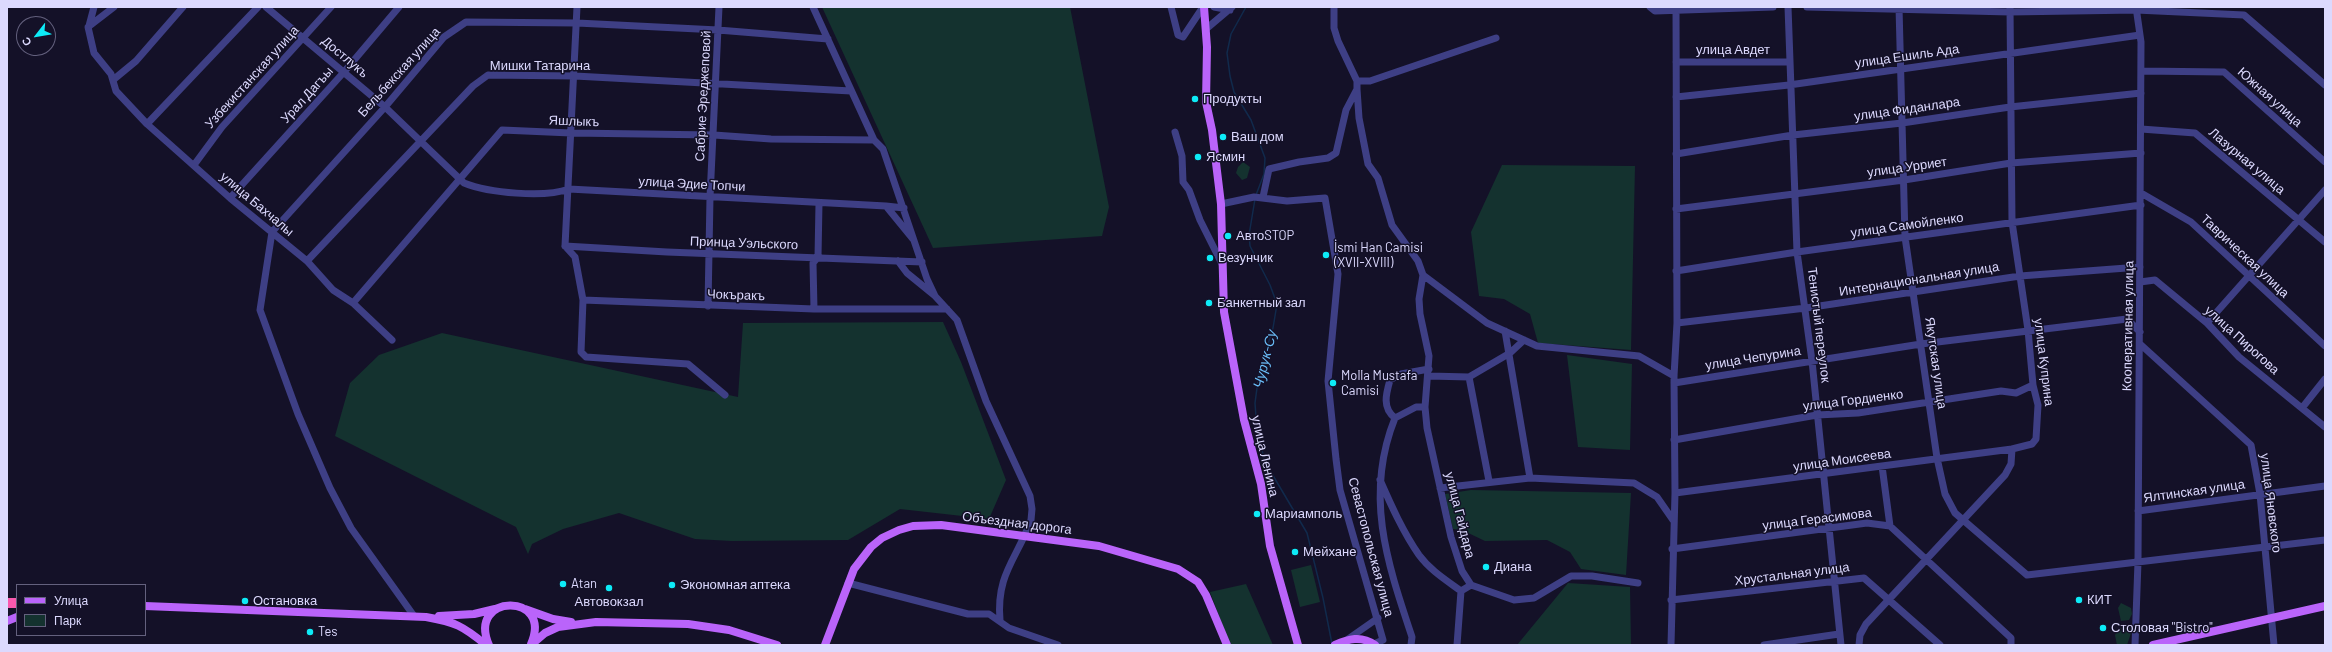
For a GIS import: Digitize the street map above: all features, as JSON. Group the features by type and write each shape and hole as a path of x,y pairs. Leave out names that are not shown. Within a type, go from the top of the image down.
{"main road":[{"name":"улица Ленина","path":"1203,7 1206,29 1206,102 1212,130 1221,204 1224,312 1244,420 1262,484 1270,546 1298,645"},
{"name":"Объездная дорога","path":"825,645 854,569 871,547 882,538 913,526 941,525 1026,535 1099,546 1178,569 1198,582 1206,595 1227,645"},
{"path":"146,606 426,617 474,614 514,605 553,619 578,623 688,624 728,630 778,645"},
{"path":"2153,645 2325,606"},
{"path":"488,645 486,624 488,617 498,608"},
{"path":"525,609 533,619 533,642"},
{"path":"426,617 464,627 488,645"},
{"path":"533,642 551,630 578,623"},
{"path":"1335,645 1348,639 1358,639 1374,645"}],"street":[{"path":"88,27 94,7"},
{"path":"88,27 114,7"},
{"path":"113,80 136,61 183,7"},
{"path":"147,124 258,7"},
{"name":"Достлукъ","path":"266,7 385,107 420,142 460,177"},
{"name":"Узбекистанская улица","path":"194,165 222,126 331,7"},
{"name":"Урал Дагъы","path":"230,198 344,72 399,7"},
{"path":"578,7 565,246 575,257 583,300 581,352 586,357 688,364 725,395"},
{"name":"Сабрие Эреджеповой","path":"708,306 710,197 719,7"},
{"path":"813,7 874,140 883,149 904,208 913,239 935,296"},
{"path":"1171,7 1176,31 1178,35 1183,37 1203,7"},
{"path":"1214,7 1231,8"},
{"path":"1334,7 1334,28 1338,42 1357,81 1359,118 1368,164 1378,178 1392,225 1418,261 1423,275 1487,323 1538,346 1639,356 1674,379"},
{"path":"1650,7 1655,11 1676,9 1773,7"},
{"name":"Тенистый переулок","path":"1788,7 1789,85 1797,252 1806,308 1825,475 1841,645"},
{"path":"1807,7 2010,9 2136,8 2244,15 2325,85"},
{"path":"1206,29 1231,8"},
{"name":"Якутская улица","path":"1899,8 1905,237 1937,458 1947,500 1954,513 2027,575 2325,540"},
{"name":"Кооперативная улица","path":"2135,645 2138,562 2141,205 2141,71 2140,36 2136,8"},
{"path":"1671,645 1672,549 1675,493 1674,379 1677,323 1676,9"},
{"name":"улица Куприна","path":"2010,9 2012,222 2028,330 2033,386 2038,405 2036,439 2032,444 2012,449"},
{"name":"Бельбекская улица","path":"272,232 385,107 444,37 466,22 577,23 718,30 828,39"},
{"name":"улица Бахчалы","path":"88,27 94,54 103,62 113,80 116,91 147,124 230,198 308,261 333,290 353,303 392,340"},
{"name":"улица Ешиль Ада","path":"1676,97 1789,85 2140,36"},
{"path":"1357,81 1370,81 1496,38"},
{"name":"улица Авдет","path":"1676,62 1789,62"},
{"name":"Южная улица","path":"2141,71 2224,72 2325,162"},
{"name":"Мишки Татарина","path":"308,261 473,86 488,75 575,76 716,85 851,91"},
{"path":"1259,197 1269,169 1299,162 1328,158 1336,153 1346,110 1357,89"},
{"name":"улица Фиданлара","path":"1676,154 1792,135 1902,123 2010,106 2141,93"},
{"name":"Лазурная улица","path":"2141,129 2195,133 2325,242"},
{"name":"Яшлыкъ","path":"353,303 502,130 571,133 714,134 771,139 874,140"},
{"path":"1175,132 1182,156 1183,182 1189,190 1200,220 1222,264"},
{"name":"улица Урриет","path":"1676,209 1904,180 2011,163 2141,152"},
{"name":"улица Эдие Топчи","path":"460,177 464,183 474,187 507,192 558,193 569,189 904,208"},
{"path":"2207,323 2325,190"},
{"name":"Таврическая улица","path":"2141,193 2192,222 2325,346"},
{"name":"Севастопольская улица","path":"1221,204 1259,197 1288,201 1325,198 1338,274 1328,381 1336,459 1340,490 1378,618 1383,640 1374,645"},
{"path":"814,309 813,263 818,257 819,203"},
{"name":"улица Самойленко","path":"1676,271 1797,252 2141,205"},
{"path":"886,206 913,239"},
{"path":"272,232 260,310 295,407 330,488 351,528 414,616"},
{"name":"Принца Уэльского","path":"565,246 709,254 922,262"},
{"path":"898,261 907,273 935,296 957,320 986,401 1030,496 1032,509 1031,520 1026,535 1019,544 1002,582 998,604 1000,620"},
{"name":"Интернациональная улица","path":"1677,323 1806,308 2020,276 2140,267"},
{"name":"улица Гайдара","path":"1423,275 1419,299 1420,314 1429,356 1429,373 1425,407 1427,428 1451,537 1462,571 1471,585"},
{"name":"улица Пирогова","path":"2140,282 2155,280 2207,323 2239,356 2325,427"},
{"name":"Чокъракъ","path":"583,300 814,309 947,309"},
{"name":"улица Чепурина","path":"1674,379 1812,361 1921,344 2127,319 2140,332"},
{"path":"1505,331 1510,353 1530,478"},
{"path":"1395,418 1390,414 1386,405 1386,393 1390,380 1401,374 1429,373 1469,377 1510,353 1524,340"},
{"name":"улица Яновского","path":"2140,344 2251,445 2260,494 2274,645"},
{"path":"1469,377 1489,481"},
{"path":"2302,408 2325,379"},
{"name":"улица Гордиенко","path":"1674,440 1817,415 1858,414 2001,391 2016,393 2033,386"},
{"path":"1411,645 1412,637 1394,581 1380,525 1379,478 1386,439 1395,418 1416,407 1425,407"},
{"path":"1859,645 1863,629 1888,599 1928,559 2005,475 2011,464 2012,449"},
{"name":"улица Моисеева","path":"1675,493 1825,475 1937,458 2012,449"},
{"path":"1882,466 1890,526"},
{"path":"1379,478 1395,514 1419,555 1436,574 1461,591"},
{"path":"1440,488 1489,481 1530,478 1634,483 1657,497 1673,520"},
{"name":"Ялтинская улица","path":"2138,511 2325,486"},
{"name":"улица Герасимова","path":"1672,549 1867,523 1890,526 1928,559 2011,638 2011,645"},
{"path":"1461,591 1471,585 1514,600 1534,598 1571,576 1592,576 1638,583"},
{"name":"Хрустальная улица","path":"1671,600 1864,578 1940,645"},
{"path":"848,583 968,614 989,614 1000,620 1009,628 1058,645"},
{"path":"1457,645 1461,591"},
{"path":"989,614 998,604"},
{"path":"1348,639 1378,618"},
{"path":"1764,645 1840,634"}],"green space":[{"path":"822,7 1070,7 1109,207 1102,236 933,248"},
{"path":"1243,162 1250,167 1247,178 1242,180 1236,173 1238,167"},
{"path":"1502,165 1635,166 1631,350 1538,343 1530,314 1504,299 1479,296 1471,232"},
{"path":"943,322 961,362 1006,480 989,519 900,509 848,540 732,541 695,539 619,513 563,529 532,544 528,554 516,527 335,436 350,383 379,355 442,333 738,397 743,323"},
{"path":"1567,355 1632,364 1630,450 1578,447"},
{"path":"1471,490 1631,493 1626,575 1581,569 1570,552 1547,540 1485,541 1462,530 1453,529 1445,494"},
{"path":"1311,565 1320,602 1300,607 1291,570"},
{"path":"1568,583 1630,587 1631,645 1517,645"},
{"path":"1246,584 1273,645 1230,645 1210,592"},
{"path":"2121,603 2131,608 2132,614 2129,620 2121,621 2118,608"},
{"path":"2119,628 2130,628 2132,630 2127,645 2117,645 2115,635"}],"waterway":[{"name":"Чурук-Су","path":"1246,7 1231,34 1227,53 1234,92 1251,120 1265,158 1264,174 1256,195"},
{"name":"Чурук-Су","path":"1255,199 1249,235 1250,246 1270,285 1277,304 1273,328 1259,373 1255,403 1257,431 1265,462 1307,533 1323,598 1332,644"}],"place":[{"name":"Продукты","path":"1195,99"},
{"name":"Ваш дом","path":"1223,137"},
{"name":"Ясмин","path":"1198,157"},
{"name":"АвтоSTOP","path":"1228,236"},
{"name":"İsmi Han Camisi (XVII-XVIII)","path":"1326,255"},
{"name":"Везунчик","path":"1210,258"},
{"name":"Банкетный зал","path":"1209,303"},
{"name":"Molla Mustafa Camisi","path":"1333,383"},
{"name":"Мариамполь","path":"1257,514"},
{"name":"Мейхане","path":"1295,552"},
{"name":"Диана","path":"1486,567"},
{"name":"Atan","path":"563,584"},
{"name":"Экономная аптека","path":"672,585"},
{"name":"Автовокзал","path":"609,588"},
{"name":"КИТ","path":"2079,600"},
{"name":"Остановка","path":"245,601"},
{"name":"Столовая \"Bistro\"","path":"2103,628"},
{"name":"Tes","path":"310,632"}]}
